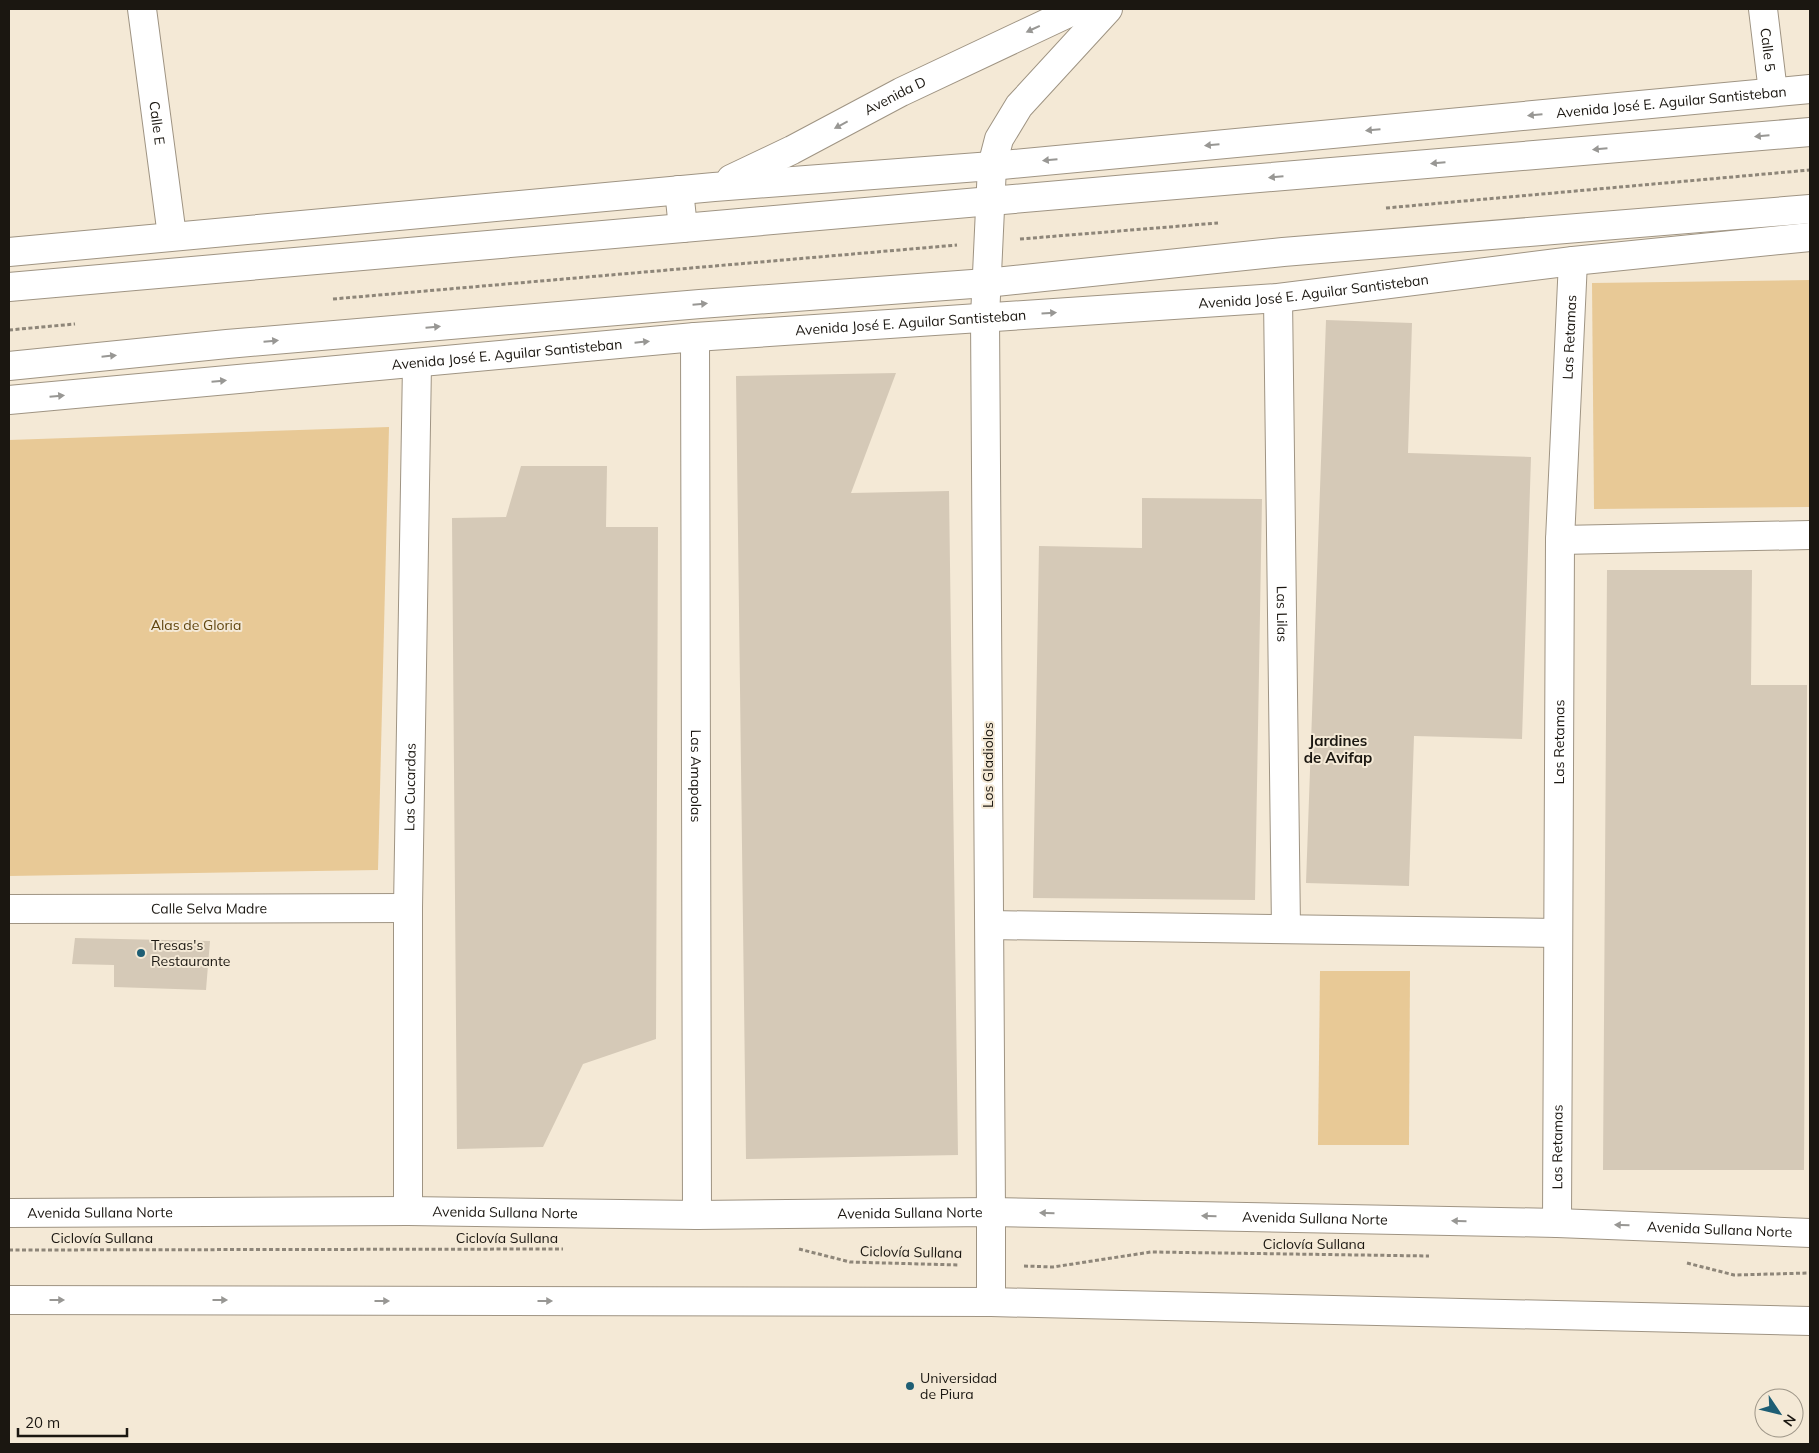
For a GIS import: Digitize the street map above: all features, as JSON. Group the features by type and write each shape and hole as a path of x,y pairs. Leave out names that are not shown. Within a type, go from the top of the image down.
{"street":[{"name":"Calle E","path":"142,9 172,236"},
{"name":"Avenida D","path":"714,187 792,150 901,92 1077,9"},
{"path":"990,1302 990,925 985,317 992,166 999,139 1019,106 1108,9"},
{"name":"Calle 5","path":"1763,9 1774,92"},
{"name":"Avenida José E. Aguilar Santisteban","path":"9,252 679,190 992,166 1810,90"},
{"path":"9,287 990,201 1810,132"},
{"path":"679,190 683,228"},
{"path":"9,366 228,344 700,304 986,283 1302,250 1810,209"},
{"name":"Avenida José E. Aguilar Santisteban","path":"9,400 696,337 1278,298 1573,261 1810,237"},
{"name":"Las Retamas","path":"1557,1223 1560,540 1573,261"},
{"name":"Las Lilas","path":"1278,298 1286,930"},
{"name":"Los Gladiolos","path":"985,317 991,1212"},
{"name":"Las Amapolas","path":"696,337 697,1215"},
{"name":"Las Cucardas","path":"408,1211 408,908 417,364"},
{"path":"1560,540 1810,536"},
{"name":"Calle Selva Madre","path":"9,909 408,908"},
{"path":"990,925 1558,933"},
{"name":"Avenida Sullana Norte","path":"9,1213 408,1211 697,1215 991,1212 1557,1223 1810,1233"},
{"path":"9,1300 990,1302 1810,1320"}],"path":[{"path":"1382,208 1810,170"},
{"path":"1036,238 1223,223"},
{"path":"327,300 927,247"},
{"path":"9,330 78,323"},
{"name":"Ciclovía Sullana","path":"9,1250 566,1248"},
{"name":"Ciclovía Sullana","path":"794,1248 850,1262 991,1266 1053,1266 1152,1252 1430,1256"},
{"path":"1686,1262 1734,1275 1810,1273"}],"green space":[{"path":"1810,280 1810,507 1594,509 1592,283"},
{"name":"Alas de Gloria","path":"389,427 378,870 9,876 9,440"},
{"path":"1320,971 1410,971 1409,1145 1318,1145"}],"building":[{"path":"1326,320 1412,323 1408,453 1531,457 1522,739 1414,736 1409,886 1306,883"},
{"path":"896,373 851,493 949,491 958,1155 746,1159 736,376"},
{"path":"521,466 607,466 606,527 658,527 656,1039 583,1064 543,1147 457,1149 452,518 506,517"},
{"path":"1142,498 1262,499 1255,900 1033,898 1039,546 1142,548"},
{"path":"1607,570 1752,570 1751,685 1807,685 1804,1170 1603,1170"},
{"name":"Tresas's Restaurante","path":"75,938 210,941 206,990 114,987 114,965 72,964"}],"place":[{"name":"Tresas's Restaurante","path":"141,953"},
{"name":"Universidad de Piura","path":"910,1386"}],"district":[{"name":"Jardines de Avifap","path":"1338,748"}]}
